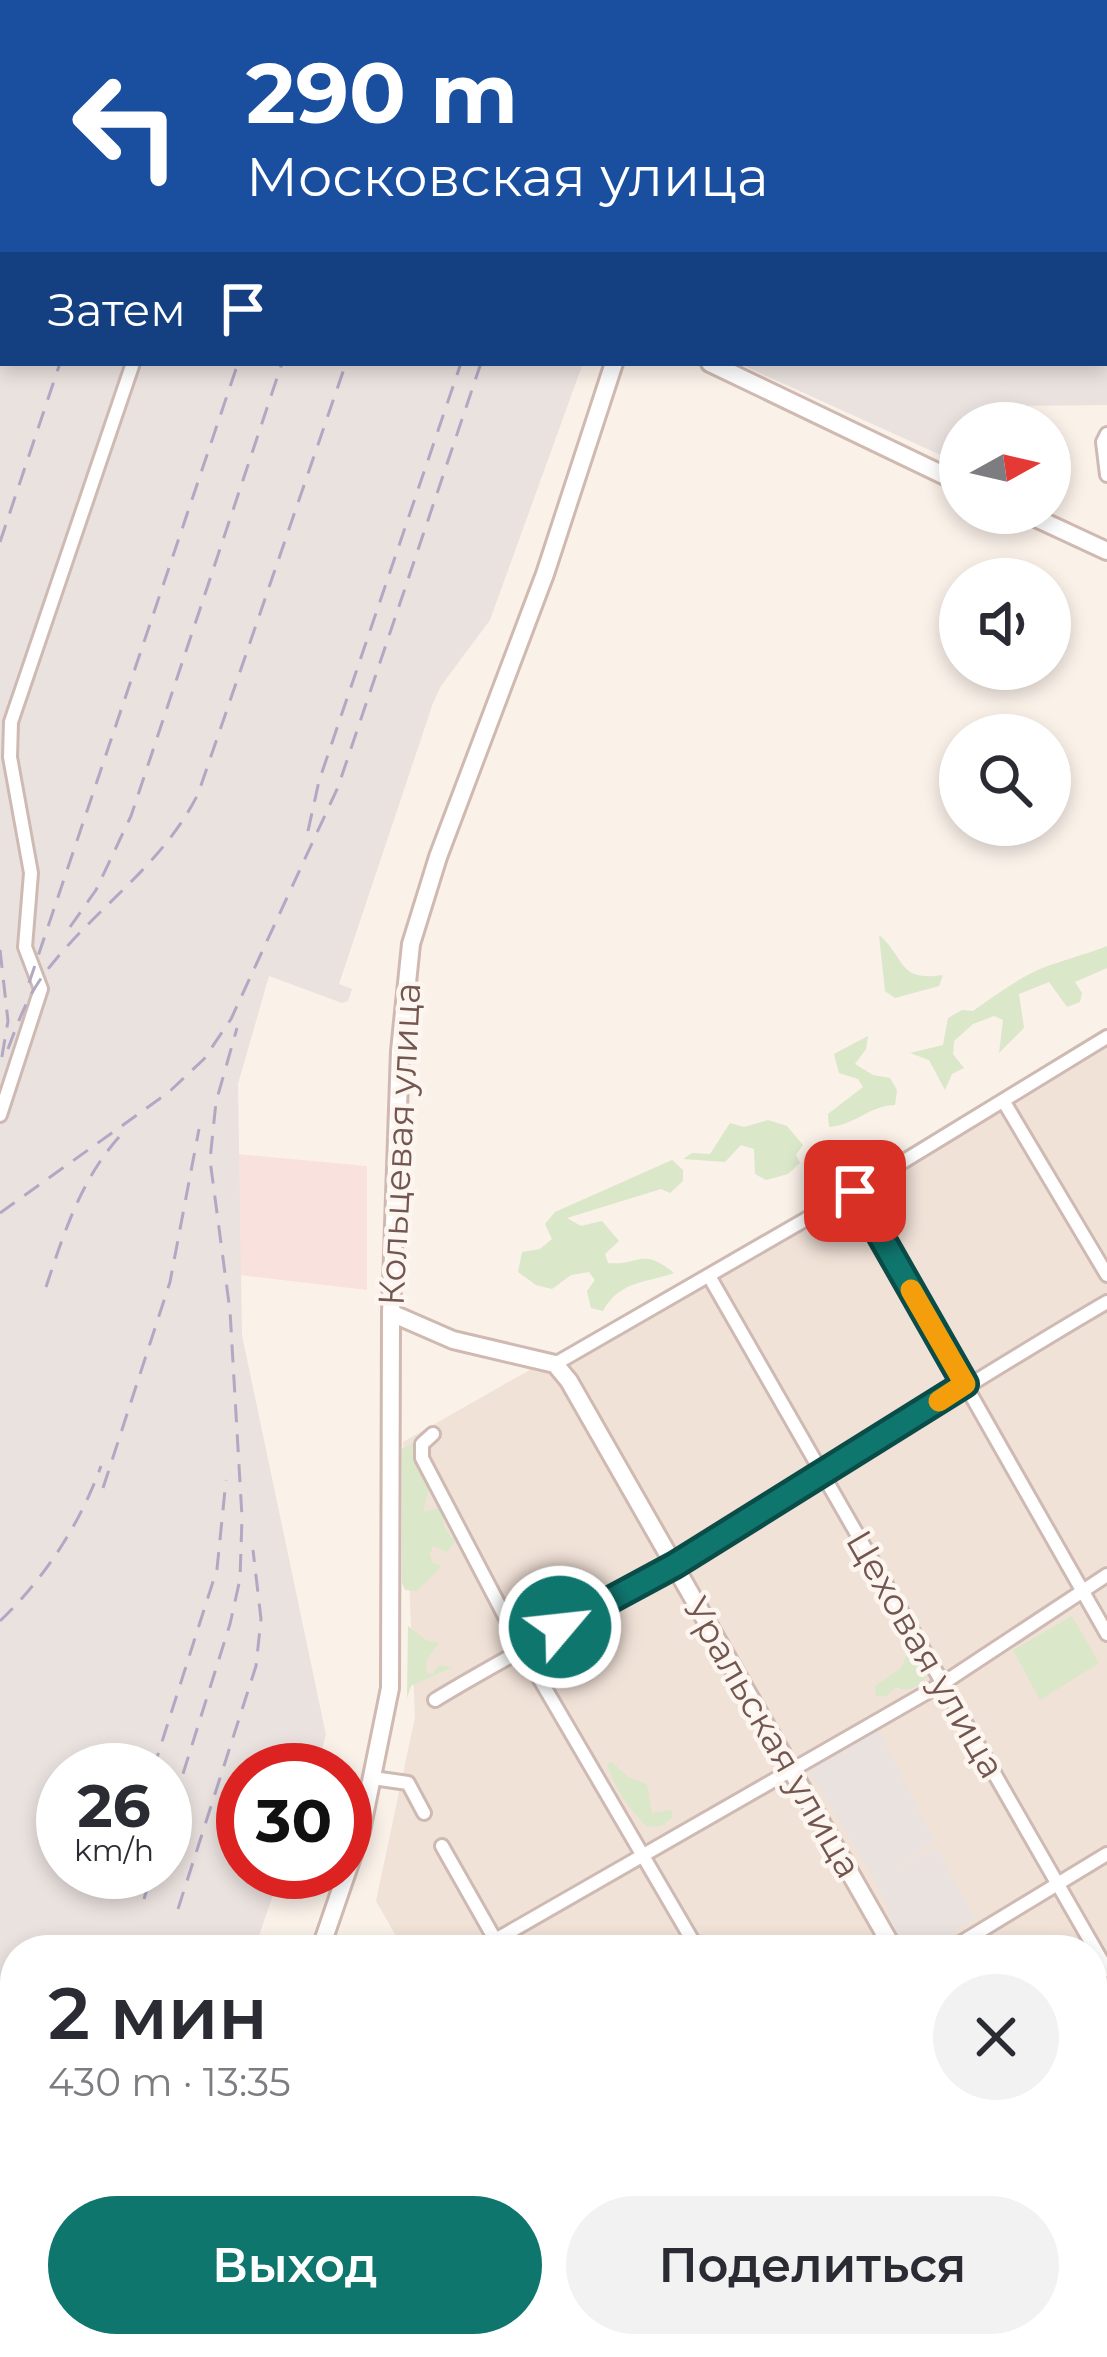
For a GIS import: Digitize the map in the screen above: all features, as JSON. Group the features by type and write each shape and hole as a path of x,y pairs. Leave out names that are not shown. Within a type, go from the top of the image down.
{"street":[{"path":"0,1115 41,989 25,946 32,873 10,757 11,722 132,366"},
{"name":"Кольцевая улица","path":"325,1935 356,1847 390,1688 391,1313 400,1051 411,944 434,869 545,574 613,366"},
{"path":"716,366 939,473"},
{"path":"1107,434 1103,442 1107,475"},
{"path":"1070,534 1107,551"},
{"path":"391,1313 453,1340 555,1364 855,1191 1107,1037"},
{"path":"1004,1102 1107,1275"},
{"path":"855,1191 1107,1634"},
{"name":"Цеховая улица","path":"709,1276 1086,1935"},
{"path":"435,1700 521,1647 675,1565 965,1384 1107,1302"},
{"name":"Уральская улица","path":"555,1364 793,1767 886,1935"},
{"path":"434,1434 422,1444 422,1458 521,1647 689,1935"},
{"path":"513,1935 640,1853 945,1682 1107,1575"},
{"path":"374,1778 408,1783 424,1813"},
{"path":"442,1846 492,1935"},
{"path":"974,1935 1107,1854"}],"shaded area":[{"path":"0,366 582,366 490,620 433,703 339,984 352,989 348,1001 342,1003 269,976 238,1084 242,1335 326,1735 324,1743 216,1743 216,1899 272,1899 259,1935 0,1935"},
{"path":"745,366 1107,366 1107,405 939,402 939,454"},
{"path":"1107,1041 1107,1935 395,1935 376,1901 415,1717 403,1442"},
{"path":"237,1154 367,1166 367,1290 239,1275"},
{"path":"878,1729 934,1841 892,1872 935,1847 976,1919 948,1935 893,1935 877,1883 808,1769"}],"green space":[{"path":"879,935 910,971 943,975 939,986 895,998 885,991"},
{"path":"1107,946 1107,968 1075,982 1082,993 1080,1002 1067,1007 1049,982 1019,994 1024,1028 999,1053 1003,1020 994,1016 973,1024 954,1041 953,1054 964,1068 952,1074 945,1090 929,1060 910,1053 943,1045 948,1018 962,1010 973,1011 1040,969"},
{"path":"868,1036 866,1049 855,1064 890,1078 897,1090 895,1105 829,1127 828,1114 863,1087 858,1079 839,1073 834,1054"},
{"path":"768,1120 787,1126 803,1145 796,1155 800,1163 788,1174 766,1180 755,1174 754,1149 741,1145 725,1162 683,1159 692,1153 710,1154 730,1123 744,1127"},
{"path":"672,1160 683,1170 683,1181 670,1193 661,1189 567,1218 581,1226 602,1221 619,1241 605,1254 608,1263 654,1260 674,1273 625,1288 603,1311 591,1308 587,1291 595,1280 589,1272 571,1275 552,1289 518,1272 522,1252 540,1249 552,1239 545,1224 555,1212"},
{"path":"414,1442 425,1451 429,1487 423,1512 443,1511 444,1527 455,1542 447,1552 433,1546 433,1563 442,1566 417,1591 405,1590 402,1583 402,1449"},
{"path":"1072,1616 1099,1663 1040,1700 1013,1650"},
{"path":"408,1626 426,1640 439,1643 427,1659 426,1673 433,1674 439,1665 453,1667 411,1686 407,1698"},
{"path":"906,1655 927,1660 931,1672 912,1689 896,1687 886,1696 876,1696 875,1686 902,1667"},
{"path":"612,1762 628,1777 647,1784 652,1813 672,1810 672,1818 661,1826 647,1827 618,1790 607,1764"}],"railway":[{"path":"0,542 59,366"},
{"path":"29,983 237,366"},
{"path":"70,927 96,890 131,816 281,366"},
{"path":"8,1049 45,973 165,844 198,794 345,366"},
{"path":"308,831 319,781 460,366"},
{"path":"0,1213 169,1092 204,1059 231,1019 338,787 480,366"},
{"path":"0,950 8,1021 0,1068"},
{"path":"192,1745 240,1579 242,1517 230,1311 210,1160 216,1102 237,1028"},
{"path":"103,1488 170,1282 199,1129"},
{"path":"46,1287 84,1188 120,1136"},
{"path":"0,1621 60,1549 101,1466"},
{"path":"162,1743 217,1569 226,1480"},
{"path":"178,1909 256,1666 261,1619 253,1550"}],"slow traffic":[{"path":"911,1290 965,1384 939,1401"}],"route":[{"path":"560,1627 675,1565 965,1384 855,1191"}]}
